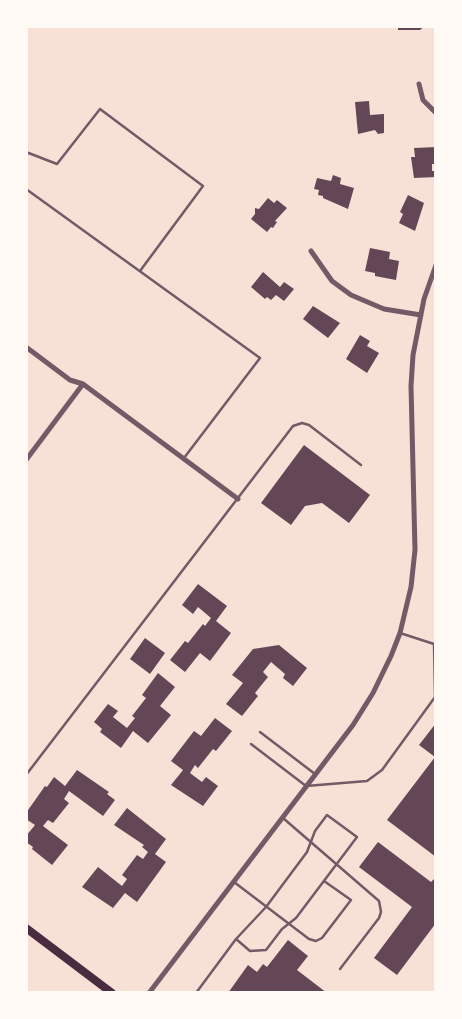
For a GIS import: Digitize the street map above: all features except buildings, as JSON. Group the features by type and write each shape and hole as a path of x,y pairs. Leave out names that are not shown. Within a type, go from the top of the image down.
{"main road":[{"path":"26,928 112,993"}],"street":[{"path":"419,84 423,100 436,113"},
{"path":"311,251 332,281 351,295 384,309 421,316"},
{"path":"149,993 364,707 383,674 400,633 412,587 415,550 411,386 413,355 421,316 436,265"},
{"path":"26,347 70,380 84,384 238,499"},
{"path":"26,460 84,384"}],"lane":[{"path":"26,152 57,164 100,109 203,186 140,271"},
{"path":"26,189 260,358 184,458"},
{"path":"26,775 292,427 299,424 310,425 362,465"},
{"path":"251,744 306,786 367,781 382,770 436,697 435,644 400,633"},
{"path":"260,732 315,774"},
{"path":"196,993 236,939 266,907 307,852 315,831 326,815 357,837 296,918 269,946 261,952 250,951 236,939"},
{"path":"282,818 312,841 379,901 380,918 340,969"},
{"path":"234,882 312,941 322,938 351,900 324,881"}]}
